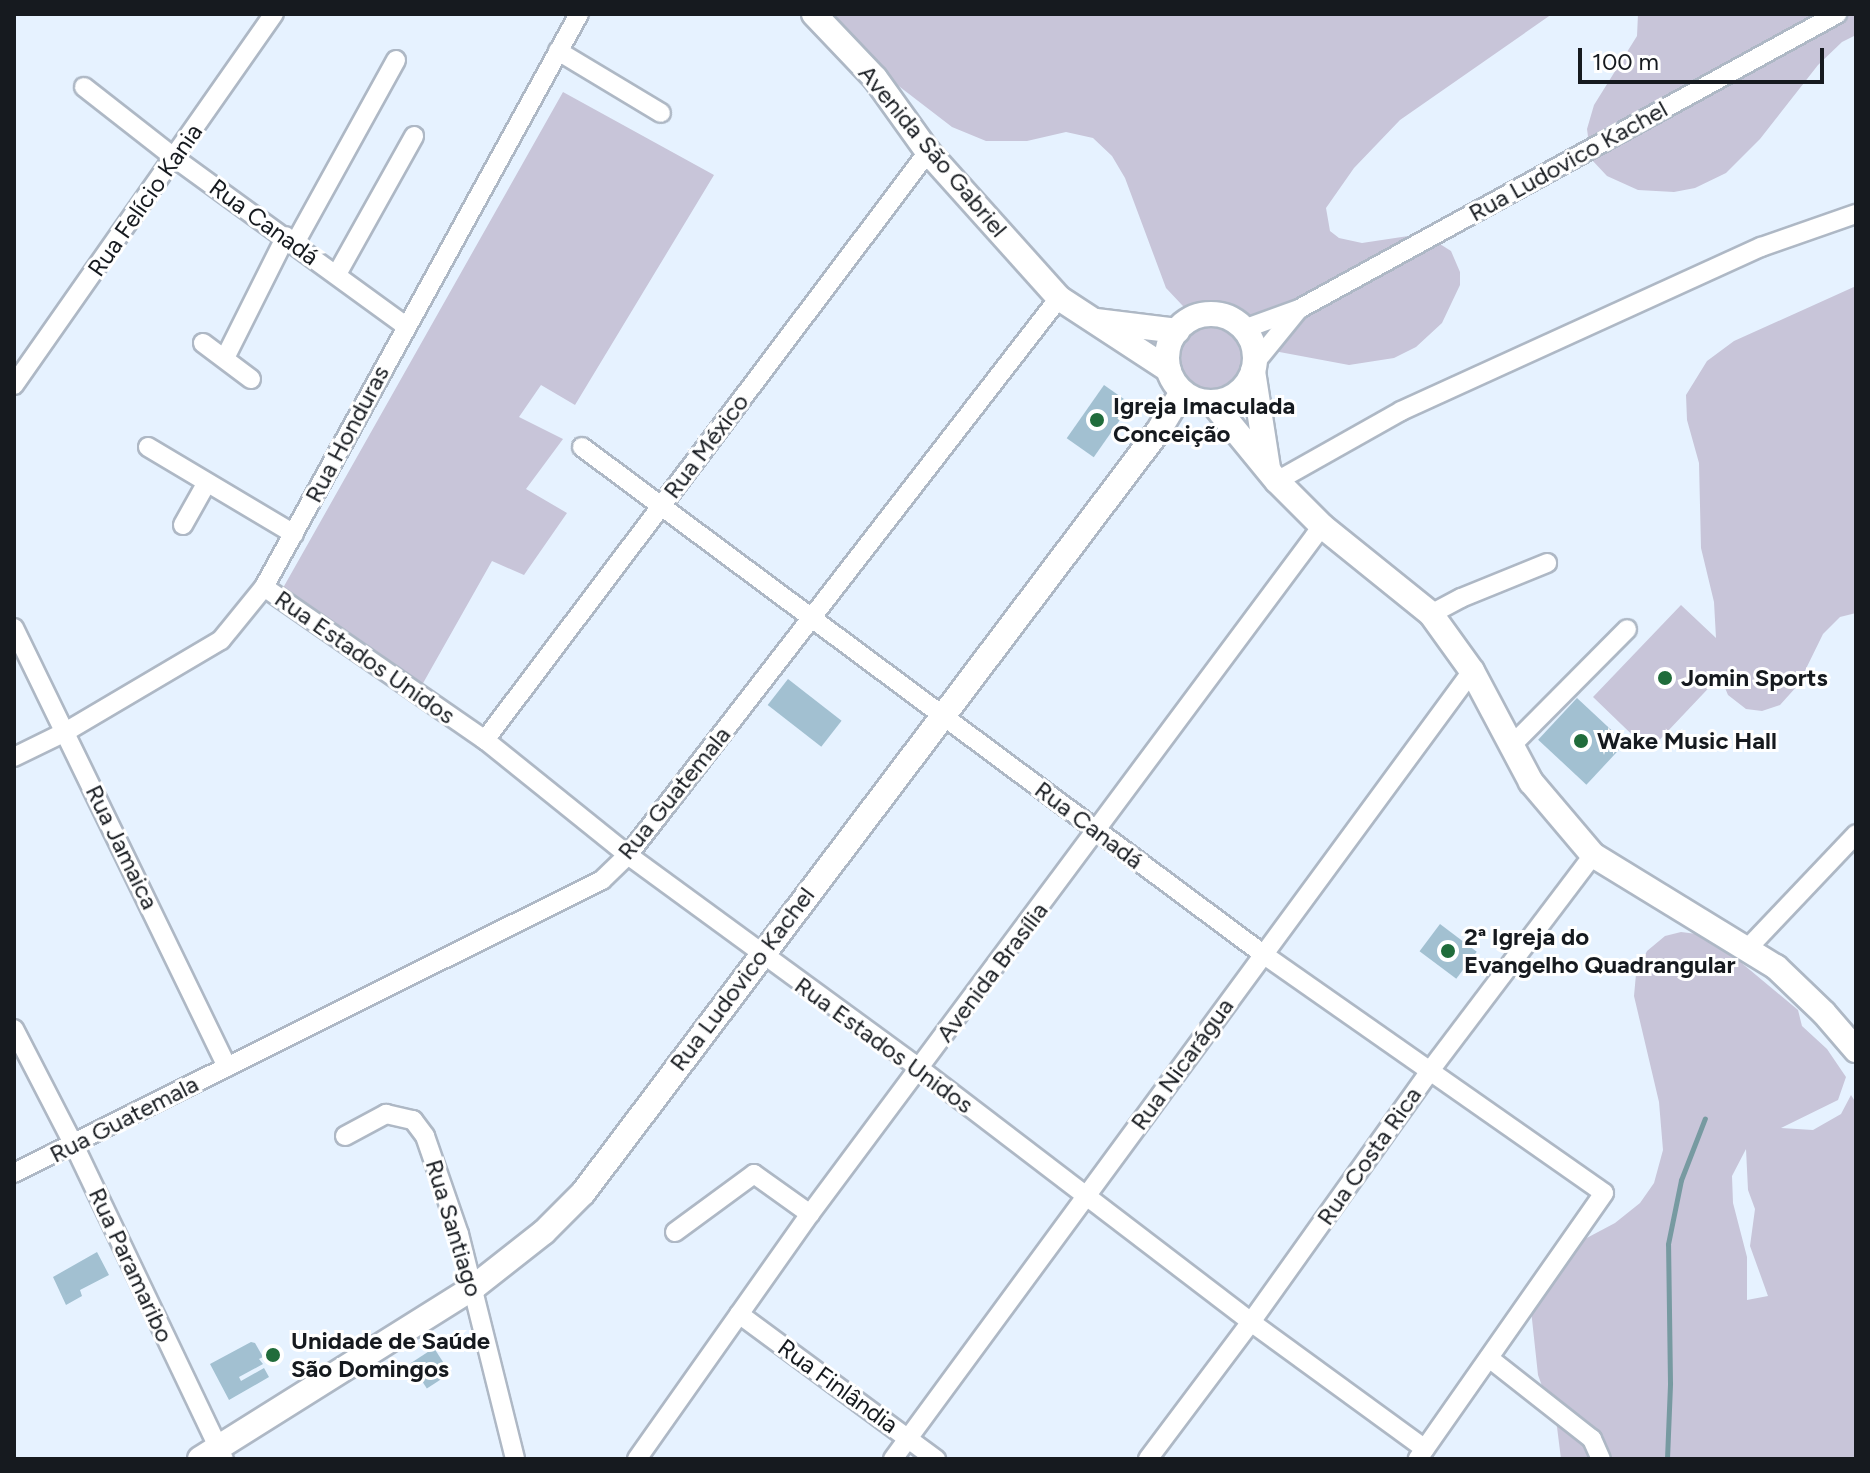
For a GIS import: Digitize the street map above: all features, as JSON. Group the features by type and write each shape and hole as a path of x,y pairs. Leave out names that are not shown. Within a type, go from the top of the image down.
{"main road":[{"name":"Avenida São Gabriel","path":"814,14 875,78 928,152 1059,298 1087,320 1169,370"},
{"path":"1254,367 1244,387 1230,398 1212,402 1182,392 1169,370 1168,350 1177,331 1202,315 1217,315 1244,329 1251,339 1272,475"},
{"path":"1087,320 1177,331"},
{"name":"Rua Ludovico Kachel","path":"214,1455 474,1287 544,1232 583,1193 760,954 1159,430 1182,392"},
{"path":"1212,402 1272,475 1322,526 1431,614 1472,671 1510,747 1553,811 1593,855 1748,948 1786,976 1856,1050"}],"street":[{"name":"Rua Felício Kania","path":"14,385 176,159 274,14"},
{"name":"Rua Honduras","path":"14,757 67,731 221,640 264,587 579,14"},
{"name":"Rua Ludovico Kachel","path":"1244,329 1299,309 1837,14"},
{"path":"558,51 661,113"},
{"path":"225,358 396,60"},
{"name":"Rua Canadá","path":"84,87 176,159 406,326"},
{"path":"337,274 414,136"},
{"name":"Rua México","path":"485,740 928,152"},
{"path":"1272,475 1401,411 1761,247 1856,214"},
{"name":"Rua Guatemala","path":"14,1173 602,880 628,855 1059,298"},
{"name":"Rua Ludovico Kachel","path":"1254,367 1299,309"},
{"path":"203,343 251,379"},
{"path":"148,447 294,534"},
{"name":"Rua Canadá","path":"582,447 1263,954 1604,1193 1489,1358"},
{"path":"183,525 206,484"},
{"name":"Avenida Brasília","path":"637,1459 810,1214 1098,832 1322,526"},
{"path":"1431,614 1461,598 1547,563"},
{"name":"Rua Estados Unidos","path":"264,587 485,740 628,855 919,1068 1421,1454"},
{"name":"Rua Jamaica","path":"14,628 67,731 227,1067"},
{"path":"1510,747 1627,629"},
{"name":"Rua Nicarágua","path":"893,1459 1472,671"},
{"path":"1748,948 1856,834"},
{"name":"Rua Costa Rica","path":"1148,1459 1251,1322 1429,1072 1593,855"},
{"name":"Rua Paramaribo","path":"14,1029 74,1145 214,1455"},
{"name":"Rua Santiago","path":"345,1136 386,1114 413,1120 425,1136 474,1287 515,1459"},
{"path":"675,1232 754,1174 810,1214"},
{"name":"Rua Finlândia","path":"739,1314 936,1459"},
{"path":"1421,1454 1489,1358 1592,1439 1601,1459"}],"shaded area":[{"path":"820,14 1552,14 1400,120 1354,168 1326,208 1330,231 1339,238 1362,243 1415,235 1432,239 1451,251 1460,272 1460,285 1442,323 1416,347 1394,358 1349,365 1247,346 1248,368 1242,380 1221,395 1208,397 1184,386 1173,363 1179,338 1198,322 1166,288 1125,178 1112,156 1093,138 1066,132 1027,141 986,141 952,127 857,54"},
{"path":"1638,14 1856,14 1856,35 1842,42 1818,65 1760,139 1726,173 1695,188 1674,192 1638,190 1607,176 1591,159 1587,129 1594,105 1637,36"},
{"path":"563,92 714,175 575,405 541,385 519,417 563,439 526,489 567,513 524,575 492,561 422,685 283,588"},
{"path":"1856,286 1856,613 1840,617 1823,634 1798,685 1780,705 1762,711 1746,709 1728,695 1720,676 1649,751 1593,697 1681,605 1716,638 1714,602 1701,548 1699,463 1687,420 1686,395 1707,361 1734,341"},
{"path":"1681,932 1697,934 1720,945 1798,1010 1802,1026 1827,1049 1846,1077 1838,1100 1781,1128 1813,1130 1841,1114 1851,1095 1856,1103 1856,1459 1561,1459 1557,1427 1538,1375 1531,1310 1566,1249 1615,1223 1640,1203 1654,1183 1663,1150 1659,1102 1634,996 1636,974 1647,951 1665,936","holes":["1746,1149 1748,1190 1755,1209 1750,1246 1768,1296 1747,1300 1747,1257 1733,1203 1732,1176"]}],"building":[{"name":"Igreja Imaculada Conceição","path":"1104,385 1131,404 1094,457 1067,438"},
{"path":"788,679 842,721 821,747 768,705"},
{"name":"Wake Music Hall","path":"1577,698 1625,743 1586,785 1538,740"},
{"name":"2ª Igreja do Evangelho Quadrangular","path":"1440,924 1477,952 1456,979 1420,951"},
{"path":"97,1252 109,1275 80,1290 82,1296 66,1305 53,1277"},
{"path":"251,1342 255,1343 263,1357 259,1359 263,1364 239,1377 241,1381 264,1368 269,1377 229,1400 210,1364"},
{"path":"434,1348 450,1373 427,1388 411,1363"}],"waterway":[{"path":"1667,1459 1670,1383 1668,1244 1681,1180 1705,1118"}],"place":[{"name":"Igreja Imaculada Conceição","path":"1097,420"},
{"name":"Jomin Sports","path":"1665,678"},
{"name":"Wake Music Hall","path":"1581,741"},
{"name":"2ª Igreja do Evangelho Quadrangular","path":"1448,951"},
{"name":"Unidade de Saúde São Domingos","path":"273,1355"}]}
